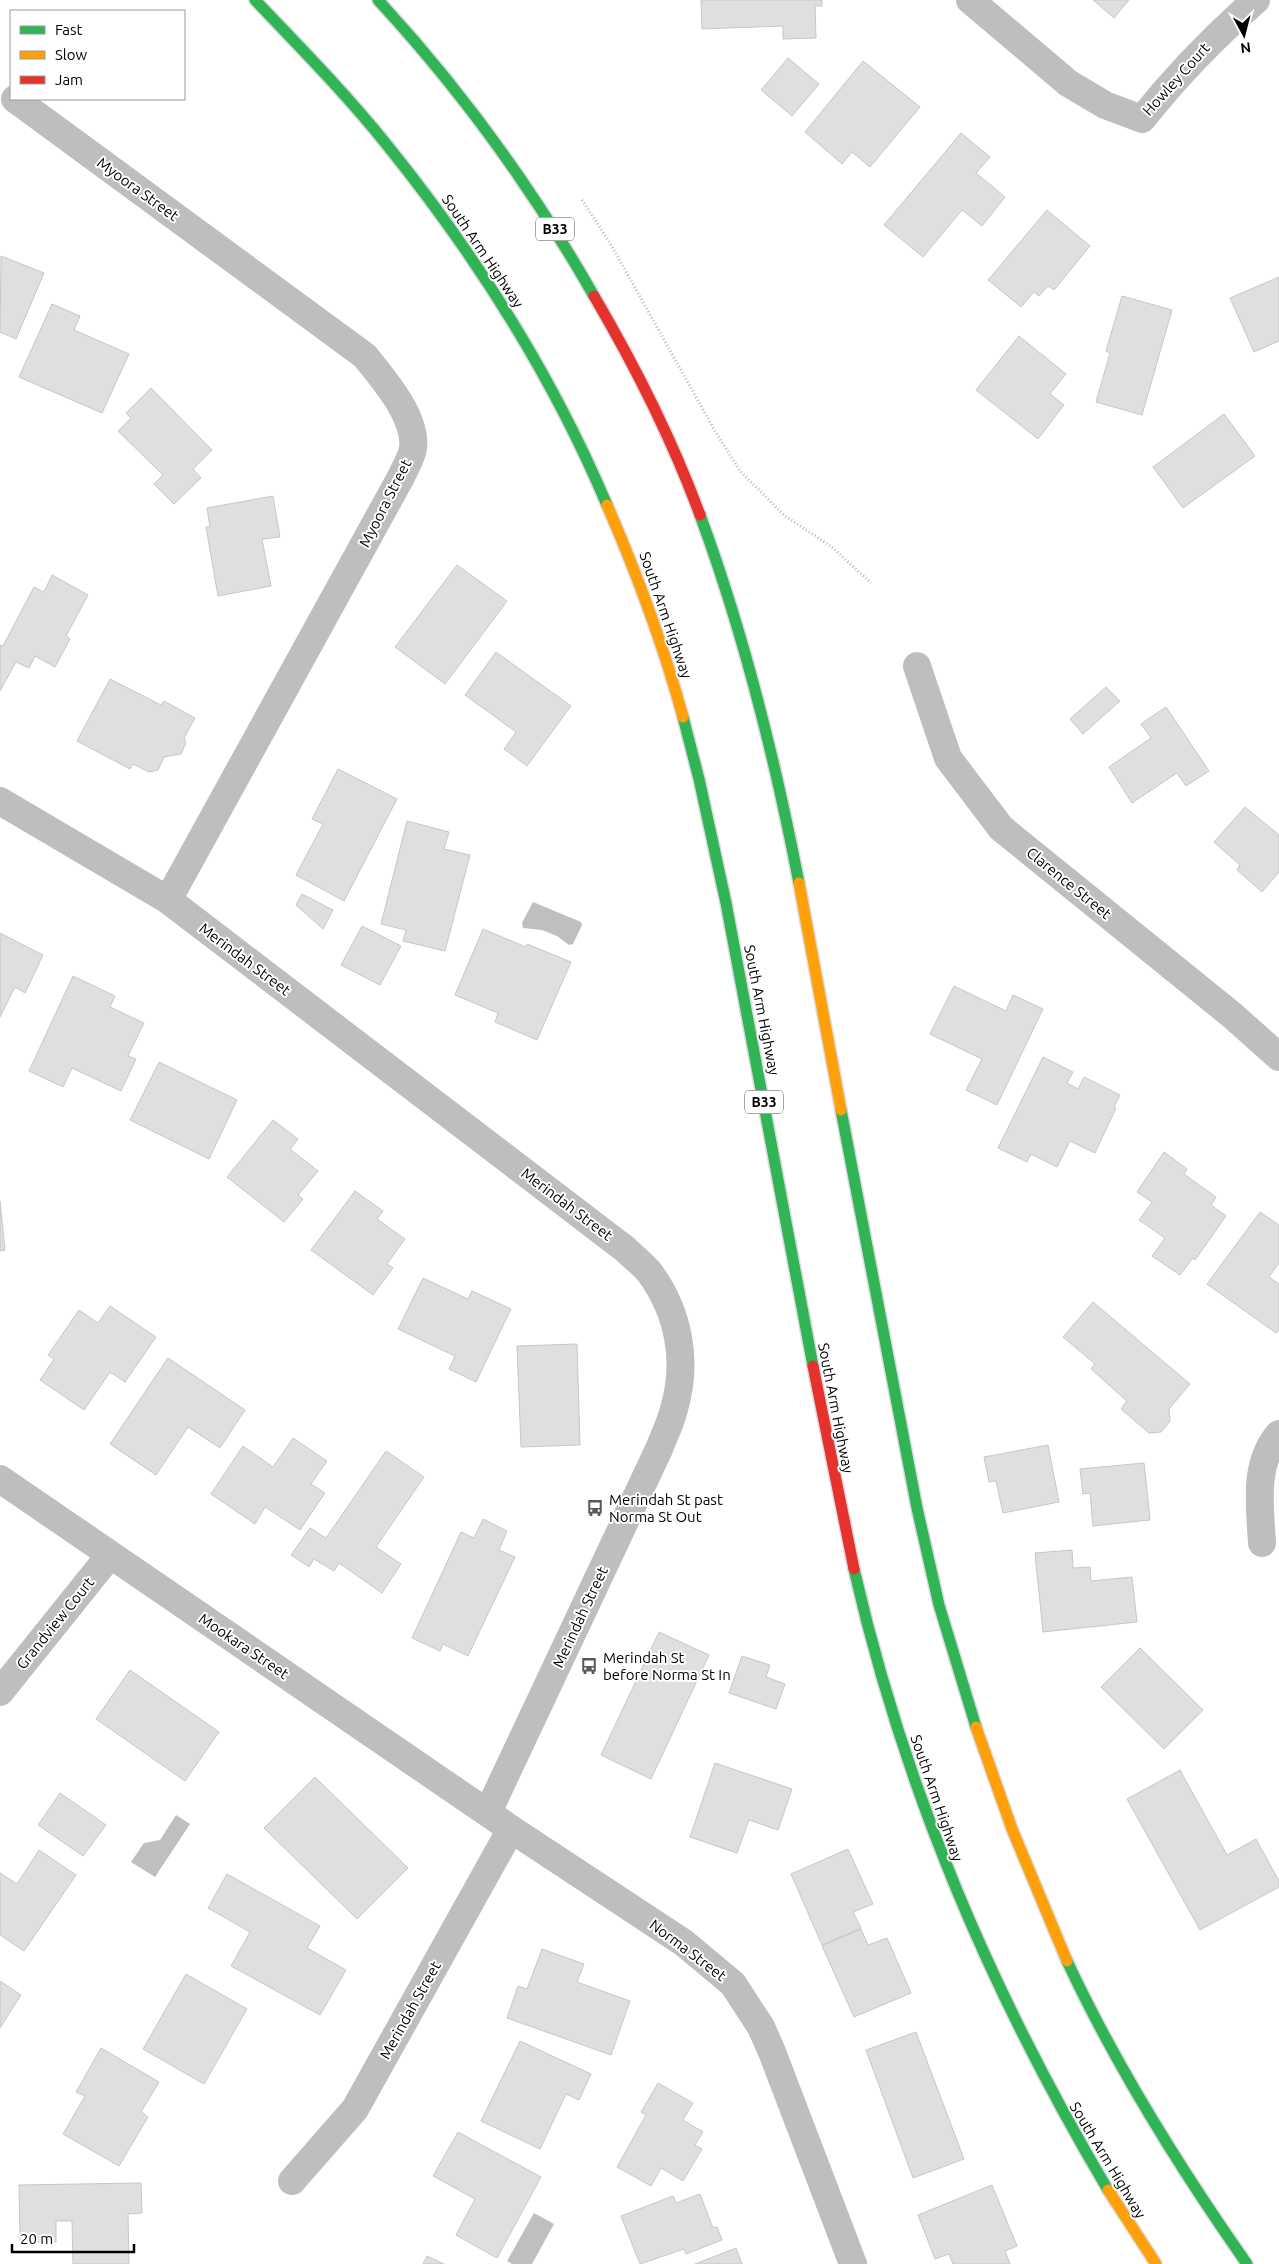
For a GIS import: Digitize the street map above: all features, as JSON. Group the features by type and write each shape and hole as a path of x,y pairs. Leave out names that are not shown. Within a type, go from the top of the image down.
{"main road":[{"name":"South Arm Highway","path":"255,0 289,34 393,153 439,210 481,270 552,390 588,458 622,537 644,593 667,661 688,733 706,810 730,923 828,1450 860,1595 899,1733 948,1873 1005,2004 1073,2134 1156,2264"},
{"name":"B33","path":"378,0 438,69 483,125 534,196 603,309 645,390 689,485 719,570 740,639 778,781 898,1412 932,1571 966,1698 1020,1850 1082,1993 1105,2038 1178,2163 1247,2264"}],"street":[{"name":"Howley Court","path":"970,0 1068,83 1105,105 1142,118 1213,38 1256,0"},
{"name":"Myoora Street","path":"16,100 365,356 396,396 409,422 413,448 401,477 168,900"},
{"name":"Clarence Street","path":"917,666 948,758 1001,828 1233,1016 1279,1057"},
{"name":"Merindah Street","path":"0,801 168,900 625,1249 649,1272 665,1296 681,1345 680,1387 674,1410 659,1449 488,1812"},
{"path":"1262,1543 1259,1490 1262,1463 1279,1434"},
{"name":"Mookara Street","path":"0,1480 488,1812"},
{"name":"Grandview Court","path":"0,1692 110,1555"},
{"name":"Norma Street","path":"488,1812 684,1943 733,1984 748,2004 772,2052 853,2264"},
{"name":"Merindah Street","path":"292,2181 355,2109 511,1829"}],"path":[{"path":"740,471 786,516 832,547 871,583"}],"shaded area":[{"path":"533,902 581,922 582,925 573,944 569,945 557,936 542,930 523,928 522,923"},
{"path":"176,1815 190,1824 155,1877 131,1862 144,1843 160,1840"},
{"path":"534,2213 554,2224 532,2264 512,2264 507,2261"}],"building":[{"path":"701,0 822,0 822,6 815,6 816,38 783,39 783,26 702,29"},
{"path":"1093,0 1129,0 1114,18"},
{"path":"788,58 819,84 792,116 761,90"},
{"path":"863,61 920,107 870,167 852,152 842,164 805,132"},
{"path":"961,133 990,157 976,173 1005,197 982,226 962,210 923,257 884,225"},
{"path":"1047,210 1090,246 1054,290 1048,286 1039,296 1034,292 1021,307 988,280"},
{"path":"1,256 44,273 16,339 0,332"},
{"path":"1279,277 1279,341 1254,352 1230,298"},
{"path":"1122,296 1172,310 1142,415 1096,402 1110,353 1106,351"},
{"path":"52,304 80,316 74,330 129,354 102,413 19,377"},
{"path":"1019,336 1066,374 1050,394 1064,405 1038,439 976,390"},
{"path":"151,388 212,450 193,469 201,478 174,504 154,484 163,475 118,431 131,418 126,413"},
{"path":"1224,414 1255,456 1183,508 1153,467"},
{"path":"273,496 280,537 262,539 271,586 218,596 206,527 210,527 207,508"},
{"path":"457,565 507,601 445,684 395,647"},
{"path":"52,575 88,595 66,636 70,639 55,667 35,656 29,668 16,662 0,691 0,645 3,646 34,587 44,592"},
{"path":"496,652 571,706 527,766 504,749 516,732 465,695"},
{"path":"110,679 161,705 164,701 195,718 184,738 186,743 181,754 164,757 158,770 149,772 133,764 130,769 77,741"},
{"path":"1106,687 1120,701 1083,734 1070,719"},
{"path":"1166,707 1209,771 1186,786 1177,773 1132,803 1109,767 1151,738 1141,724"},
{"path":"338,769 397,799 344,901 296,875 323,824 312,819"},
{"path":"1245,807 1279,835 1279,872 1262,892 1237,870 1240,865 1214,842"},
{"path":"407,821 449,832 444,849 470,855 445,951 403,941 406,930 381,924"},
{"path":"302,894 333,910 323,929 296,905"},
{"path":"362,926 401,946 380,985 341,965"},
{"path":"483,929 526,947 527,944 571,962 537,1040 495,1022 498,1013 455,995"},
{"path":"0,933 43,955 25,993 15,987 0,1017"},
{"path":"73,976 115,996 110,1007 144,1023 128,1056 136,1059 121,1091 72,1068 63,1087 29,1071"},
{"path":"954,986 1006,1011 1013,995 1043,1009 997,1105 966,1090 982,1059 930,1034"},
{"path":"1043,1057 1073,1072 1067,1083 1078,1089 1084,1077 1120,1095 1095,1153 1070,1141 1057,1167 1031,1154 1027,1162 998,1148"},
{"path":"159,1062 237,1100 209,1159 130,1120"},
{"path":"273,1120 298,1139 290,1149 318,1171 298,1195 303,1199 284,1222 227,1177"},
{"path":"1164,1152 1187,1169 1184,1174 1216,1197 1211,1205 1226,1216 1195,1260 1193,1258 1180,1275 1152,1256 1165,1238 1139,1220 1152,1202 1137,1192"},
{"path":"355,1191 383,1211 377,1219 405,1239 387,1264 393,1268 373,1295 311,1250"},
{"path":"0,1201 5,1250 0,1251"},
{"path":"1260,1212 1279,1225 1279,1263 1269,1277 1279,1284 1279,1330 1276,1333 1207,1284"},
{"path":"423,1278 468,1299 472,1291 511,1309 476,1382 449,1369 455,1356 398,1329"},
{"path":"1093,1302 1190,1384 1169,1409 1170,1421 1161,1432 1149,1433 1121,1409 1127,1401 1091,1369 1095,1364 1063,1337"},
{"path":"110,1306 156,1337 125,1382 110,1372 84,1410 40,1380 54,1359 48,1355 79,1310 98,1323"},
{"path":"577,1344 580,1445 521,1447 517,1346"},
{"path":"168,1358 245,1410 220,1448 188,1427 156,1475 110,1444"},
{"path":"293,1438 327,1461 311,1484 325,1493 300,1530 265,1507 255,1524 211,1494 243,1446 273,1467"},
{"path":"1048,1445 1059,1502 1003,1513 996,1481 989,1482 984,1457"},
{"path":"386,1451 424,1477 376,1547 401,1564 382,1593 339,1563 334,1571 314,1559 309,1567 291,1555 310,1528 326,1538"},
{"path":"1144,1463 1150,1520 1093,1526 1090,1493 1083,1494 1080,1469"},
{"path":"483,1519 507,1531 499,1550 515,1557 468,1656 443,1644 440,1651 412,1638 461,1532 474,1538"},
{"path":"1072,1550 1073,1568 1090,1567 1091,1581 1132,1577 1137,1622 1043,1632 1035,1553"},
{"path":"659,1632 709,1655 651,1779 601,1755"},
{"path":"1140,1648 1203,1710 1164,1749 1101,1687"},
{"path":"742,1656 770,1665 766,1677 785,1684 776,1709 729,1693"},
{"path":"130,1670 219,1732 185,1781 96,1719"},
{"path":"715,1763 792,1789 778,1830 749,1820 737,1853 690,1837"},
{"path":"1180,1770 1227,1855 1256,1839 1279,1881 1279,1887 1200,1930 1127,1799"},
{"path":"315,1777 408,1868 357,1919 264,1828"},
{"path":"60,1793 106,1825 83,1856 38,1825"},
{"path":"848,1849 873,1904 853,1912 861,1928 822,1945 791,1874"},
{"path":"39,1850 76,1875 24,1951 0,1935 0,1873 17,1884"},
{"path":"227,1874 320,1926 307,1948 346,1970 320,2015 231,1966 250,1932 208,1908"},
{"path":"861,1929 868,1945 887,1938 911,1993 854,2017 822,1946"},
{"path":"542,1949 584,1964 577,1982 630,2001 611,2055 507,2018 518,1986 527,1989"},
{"path":"186,1974 247,2009 204,2084 143,2049"},
{"path":"0,1981 21,1995 0,2028"},
{"path":"916,2032 964,2159 913,2178 866,2050"},
{"path":"520,2041 591,2074 579,2100 566,2094 540,2149 481,2121"},
{"path":"101,2048 159,2082 141,2112 148,2117 119,2166 63,2134 85,2096 76,2092"},
{"path":"658,2083 693,2103 683,2120 703,2132 695,2145 702,2149 683,2181 661,2168 651,2186 617,2167 646,2115 641,2112"},
{"path":"458,2132 541,2177 497,2258 456,2235 475,2199 433,2176"},
{"path":"141,2183 142,2213 128,2214 129,2264 73,2264 72,2221 56,2221 56,2242 20,2242 19,2185"},
{"path":"992,2185 1017,2246 1005,2251 1010,2264 953,2264 949,2254 935,2259 918,2215"},
{"path":"700,2194 713,2228 717,2227 722,2240 686,2254 684,2249 640,2264 621,2216 673,2196 676,2203"},
{"path":"736,2248 742,2264 695,2264"},
{"path":"427,2256 444,2264 423,2264"}],"traffic: fast":[{"path":"255,0 355,107 387,145 451,229 509,317 536,363 562,409 607,505"},
{"path":"378,0 439,70 495,142 546,217 594,296"},
{"path":"700,515 731,605 757,697 780,790 799,883"},
{"path":"683,717 699,779 726,903 813,1366"},
{"path":"841,1110 917,1508 939,1605 976,1727"},
{"path":"854,1569 875,1652 899,1733 926,1812 957,1890 990,1966 1027,2042 1108,2190"},
{"path":"1067,1961 1086,2001 1150,2116 1197,2191 1247,2264"}],"traffic: slow":[{"path":"607,505 649,610 683,717"},
{"path":"799,883 841,1110"},
{"path":"976,1727 1012,1829 1067,1961"},
{"path":"1108,2190 1156,2264"}],"traffic: jam":[{"path":"594,296 652,403 700,515"},
{"path":"813,1366 854,1569"}],"place":[{"name":"Merindah St past Norma St Out","path":"595,1508"},
{"name":"Merindah St before Norma St In","path":"589,1666"}]}
